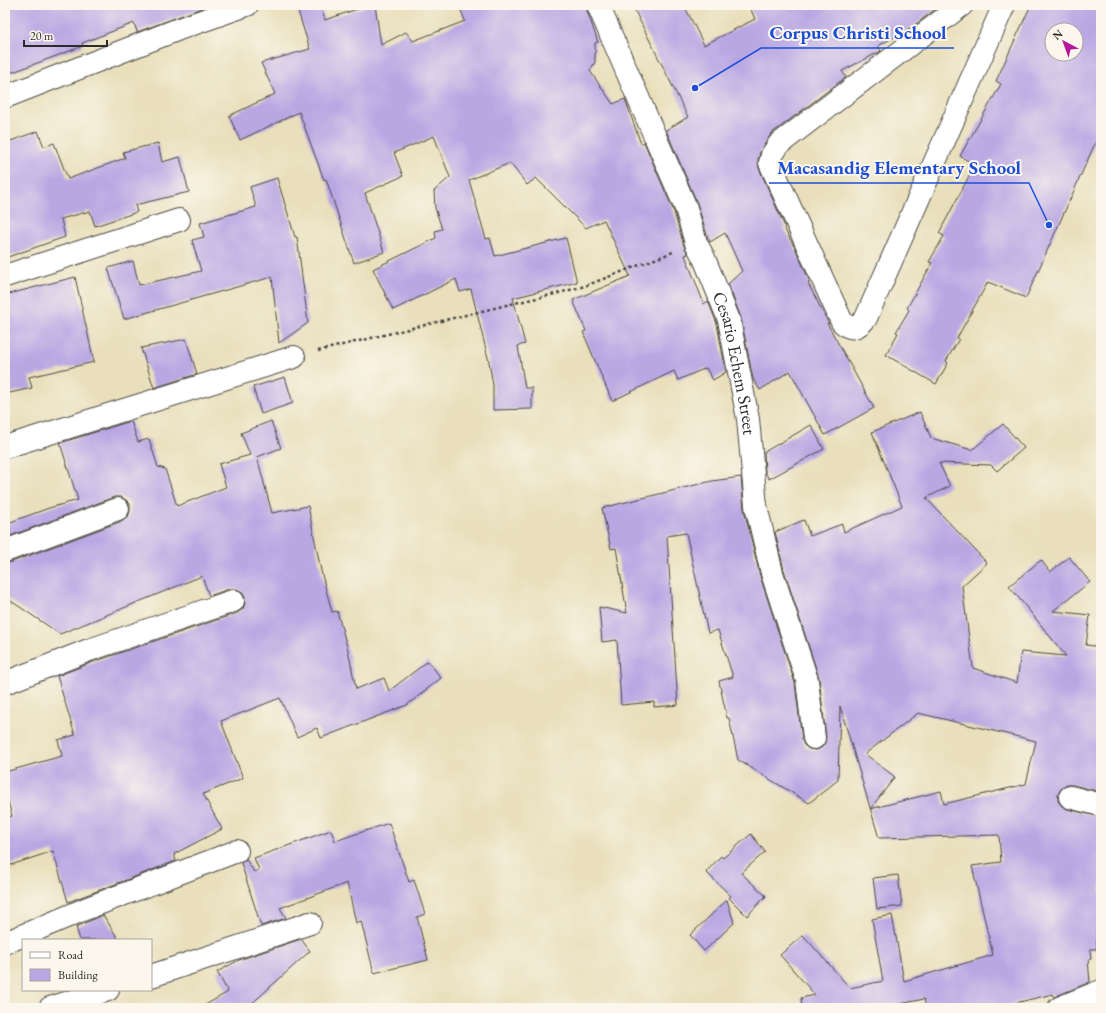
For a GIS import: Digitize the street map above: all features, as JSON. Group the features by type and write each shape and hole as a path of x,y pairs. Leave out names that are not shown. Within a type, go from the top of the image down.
{"street":[{"path":"5,97 179,29 247,5"},
{"name":"Cesario Echem Street","path":"598,5 686,208 696,243 704,258 728,320 748,419 756,506 772,573 807,680 814,738"},
{"path":"962,5 779,144 772,154 770,163 842,322 846,326 852,328 860,325 866,318 1004,5"},
{"path":"5,276 179,220"},
{"path":"5,447 294,357"},
{"path":"5,551 118,509"},
{"path":"5,683 89,650 234,601"},
{"path":"1070,797 1101,805"},
{"path":"5,943 85,909 237,851"},
{"path":"152,976 310,922"},
{"path":"50,1008 105,991"},
{"path":"1059,1008 1101,991"}],"path":[{"path":"294,357 585,286 696,243"}],"building":[{"path":"5,5 205,5 205,7 137,32 134,23 82,43 83,46 5,75"},
{"path":"296,5 320,5 325,20 369,5 375,5 381,45 406,32 413,41 465,21 459,5 585,5 598,42 595,43 595,62 590,71 613,104 625,99 641,144 644,142 674,212 684,246 688,254 685,255 704,304 708,301 717,324 726,372 713,380 706,368 678,380 674,371 612,401 583,332 586,331 573,300 630,276 604,220 586,228 536,178 527,185 510,163 469,180 486,239 490,238 495,256 566,238 577,282 513,298 525,344 518,346 525,388 532,388 532,409 493,410 493,385 489,362 471,289 460,292 456,279 393,310 373,269 436,238 435,231 442,229 435,208 434,191 450,177 434,136 394,153 403,176 365,193 384,252 354,263 326,179 324,180 299,112 240,140 229,116 275,94 261,63 310,49"},
{"path":"632,5 684,5 704,45 755,19 749,5 941,5 912,27 878,46 881,51 842,71 846,77 771,134 760,152 758,160 759,168 785,227 784,228 796,250 810,282 808,283 829,324 827,323 874,408 825,435 790,371 760,390 753,379 741,318 728,284 742,271 725,233 710,242 708,238 697,203 666,130 688,117"},
{"path":"1031,5 1101,5 1101,130 1026,298 988,282 957,338 959,339 946,361 948,363 936,384 886,355 898,333 896,332 909,310 907,308 932,263 929,262 944,236 939,233 975,165 960,156 1001,84 996,81"},
{"path":"38,131 44,147 54,143 68,179 125,158 123,152 158,143 162,162 180,157 189,192 135,205 137,212 95,226 90,211 61,219 65,237 5,258 5,143"},
{"path":"277,178 295,237 297,237 308,323 279,343 272,277 124,319 108,268 133,261 139,285 201,271 192,240 204,237 200,223 256,207 250,187"},
{"path":"75,277 94,362 29,377 32,388 5,394 5,295"},
{"path":"186,339 197,374 154,388 141,348"},
{"path":"285,377 293,403 261,414 253,387"},
{"path":"920,412 931,438 972,450 1003,424 1024,448 997,471 991,465 939,463 950,486 926,498 987,563 962,586 973,668 1017,683 1021,652 1066,656 1009,586 1041,560 1050,572 1069,557 1090,582 1053,611 1090,615 1086,645 1101,647 1101,792 1073,785 1067,785 1061,789 1058,794 1058,801 1067,809 1101,817 1101,928 1096,928 1097,949 1090,949 1091,959 1088,960 1090,982 1054,997 1053,994 994,1008 926,1008 924,999 881,1008 802,1008 801,998 815,995 780,955 803,935 850,988 883,981 872,919 892,915 904,981 993,955 972,866 1001,862 999,835 879,838 870,809 840,706 838,780 809,803 738,760 719,681 733,677 718,630 708,633 686,533 667,536 678,705 654,707 654,702 621,705 617,640 602,642 599,607 627,613 616,548 611,549 602,508 712,481 741,477 744,509 760,576 795,683 802,740 804,745 809,749 816,750 821,748 825,743 826,737 819,678 784,570 775,532 804,520 810,536 842,524 844,532 902,506 872,432","holes":["918,713 1036,741 1026,784 944,804 941,791 870,809 895,777 865,754"]},
{"path":"131,421 138,442 149,439 158,467 165,469 177,506 226,487 219,464 250,455 241,433 271,421 281,448 257,457 272,513 308,506 321,571 332,612 337,611 348,650 356,689 384,678 389,691 428,661 441,678 407,705 321,738 317,728 297,737 280,698 221,721 243,778 203,794 222,829 174,854 176,861 68,902 53,851 5,867 5,819 12,816 5,790 5,772 62,756 58,740 75,735 57,676 93,662 237,613 243,609 245,603 245,597 241,591 236,589 229,589 209,596 202,576 60,634 5,597 5,563 9,563 122,521 128,517 130,504 120,497 114,497 5,538 5,524 49,508 78,500 60,443"},
{"path":"811,425 824,449 769,479 765,472 764,452"},
{"path":"389,823 409,882 414,880 425,914 417,917 428,960 374,973 361,921 356,923 347,883 280,908 286,918 261,926 241,863 246,859 254,872 259,870 254,858 331,830 335,841"},
{"path":"751,834 765,852 741,873 766,896 747,916 729,898 731,896 706,872 721,856 723,858"},
{"path":"898,875 902,906 877,909 873,878"},
{"path":"727,900 734,923 704,951 690,935"},
{"path":"103,915 118,939 80,939 76,927"},
{"path":"301,939 310,951 247,1008 200,1008 228,992 217,972 239,960"}],"place":[{"name":"Corpus Christi School","path":"695,88"},
{"name":"Macasandig Elementary School","path":"1049,225"}]}
